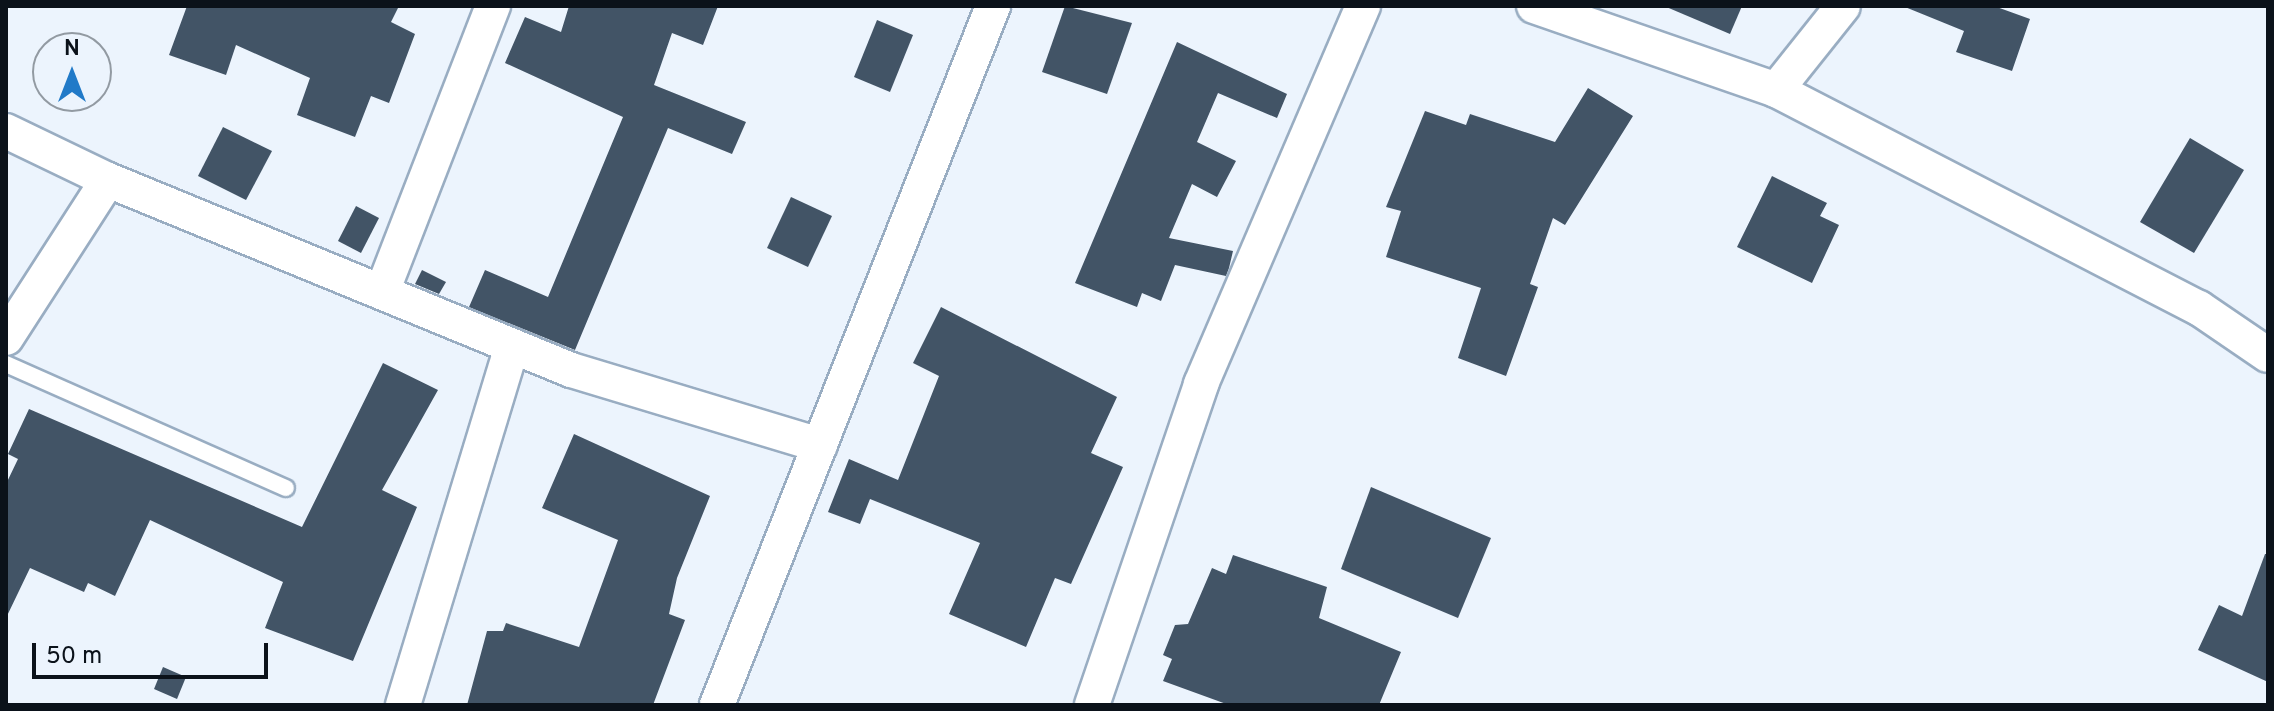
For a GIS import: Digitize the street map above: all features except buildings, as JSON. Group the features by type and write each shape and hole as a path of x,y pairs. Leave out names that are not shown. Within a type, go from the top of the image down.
{"street":[{"path":"382,292 493,6"},
{"path":"717,705 993,6"},
{"path":"1092,705 1201,384 1363,6"},
{"path":"1534,6 1776,90 2199,308 2268,355"},
{"path":"1776,90 1843,6"},
{"path":"6,131 108,180 512,346 654,400 820,445"},
{"path":"6,338 108,180"},
{"path":"403,705 512,346"}],"lane":[{"path":"6,364 286,488"}]}
